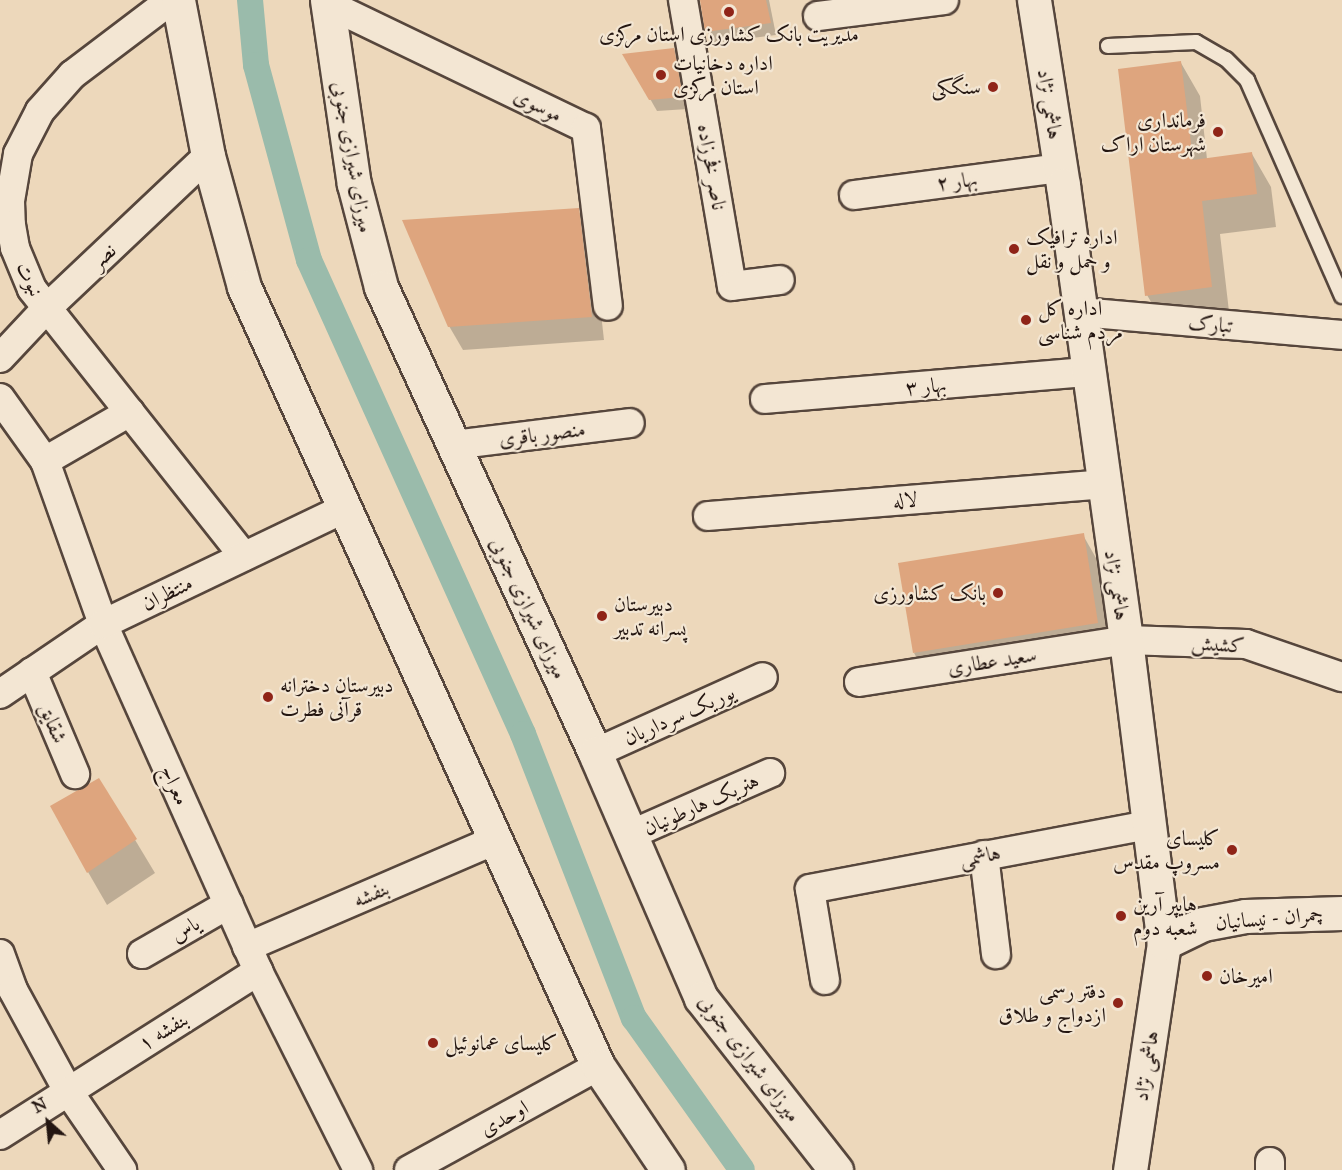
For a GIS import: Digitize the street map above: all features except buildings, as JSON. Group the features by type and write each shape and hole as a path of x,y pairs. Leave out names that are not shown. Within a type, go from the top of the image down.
{"main road":[{"path":"178,0 208,156 244,287 598,1066 668,1170"},
{"name":"هاشمی نژاد","path":"1034,0 1060,168 1102,484 1126,640 1164,943 1130,1170"},
{"name":"میرزای شیرازی جنوبی","path":"327,2 354,184 381,288 632,834 701,998 836,1170"},
{"name":"چمران - نیسانیان","path":"1164,943 1203,924 1245,916 1342,913"}],"street":[{"name":"نبوت","path":"171,0 55,92 27,132 6,170 11,225 11,276 47,308 244,556"},
{"name":"ناصر فخرزاده","path":"683,0 732,286 780,280"},
{"path":"818,16 944,0"},
{"name":"موسوی","path":"327,2 586,128 608,306"},
{"name":"نصر","path":"0,358 47,308 208,156"},
{"name":"بهار ۲","path":"854,195 1060,168"},
{"name":"تبارک","path":"1080,312 1342,335"},
{"name":"بهار ۳","path":"765,399 1087,372"},
{"name":"معراج","path":"0,398 45,461 103,624 252,959 358,1170"},
{"path":"45,461 130,412"},
{"name":"منصور باقری","path":"454,445 630,423"},
{"name":"لاله","path":"708,516 1102,484"},
{"name":"منتظران","path":"0,694 103,624 343,509"},
{"name":"کشیش","path":"1126,640 1246,644 1342,676"},
{"name":"سعید عطاری","path":"859,682 1126,640"},
{"name":"شقایق","path":"32,672 75,774"},
{"name":"یوریک سرداریان","path":"595,753 763,677"},
{"name":"هنریک هارطونیان","path":"632,834 770,773"},
{"name":"هاشمی","path":"825,980 810,889 1149,825"},
{"name":"بنفشه","path":"252,959 495,840"},
{"path":"984,855 996,954"},
{"name":"یاس","path":"142,954 229,904"},
{"path":"0,954 13,990 68,1091 122,1170"},
{"name":"بنفشه ۱","path":"0,1135 68,1091 252,959"},
{"name":"اوحدی","path":"410,1170 598,1066"}],"lane":[{"path":"1108,46 1196,42 1226,58 1247,80 1342,297"}],"waterway":[{"path":"250,0 256,65 309,260 523,734 634,1018 742,1170"}],"place":[{"name":"مدیریت بانک کشاورزی استان مرکزی","path":"729,12"},
{"name":"اداره دخانیات استان مرکزی","path":"661,75"},
{"name":"سنگکی","path":"993,87"},
{"name":"فرمانداری شهرستان اراک","path":"1218,132"},
{"name":"اداره ترافیک و حمل و نقل","path":"1014,249"},
{"name":"اداره کل مردم شناسی","path":"1026,320"},
{"name":"بانک کشاورزی","path":"998,593"},
{"name":"دبیرستان پسرانه تدبیر","path":"602,616"},
{"name":"دبیرستان دخترانه قرآنی فطرت","path":"268,697"},
{"name":"کلیسای مسروپ مقدس","path":"1232,850"},
{"name":"هایپر آرین شعبه دوم","path":"1121,916"},
{"name":"امیرخان","path":"1207,976"},
{"name":"دفتر رسمی ازدواج و طلاق","path":"1118,1003"},
{"name":"کلیسای عمانوئیل","path":"433,1043"}]}
